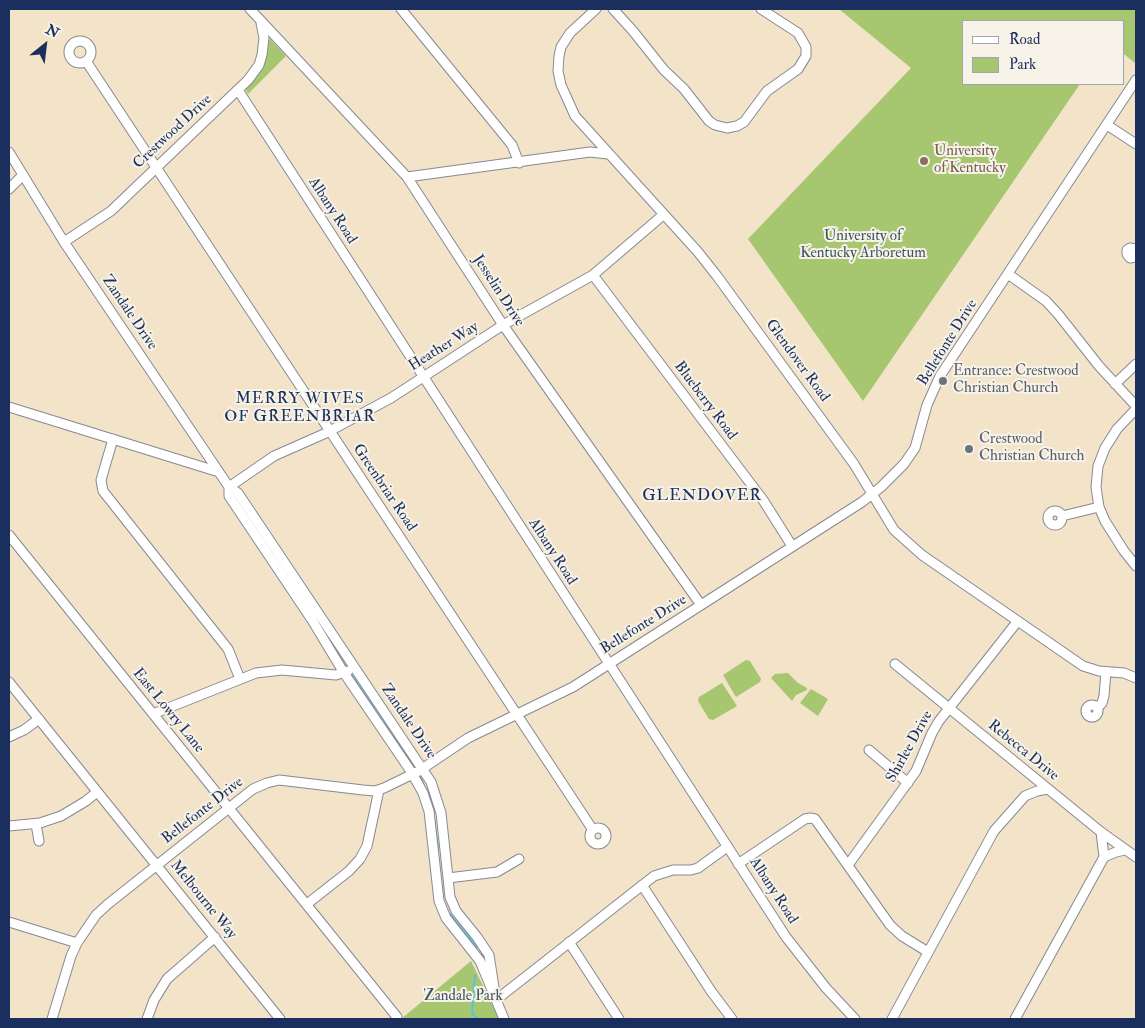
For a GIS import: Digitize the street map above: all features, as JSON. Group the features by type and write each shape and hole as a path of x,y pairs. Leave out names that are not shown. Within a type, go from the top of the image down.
{"street":[{"name":"Jesselin Drive","path":"250,9 407,176 503,326 701,606"},
{"path":"401,9 512,145 519,163"},
{"name":"Glendover Road","path":"596,9 566,38 560,52 558,70 564,92 575,116 717,276 854,464 883,513 900,537 922,555 1017,622 1083,666 1106,672 1124,673 1136,678"},
{"path":"613,9 710,121 715,125 727,128 741,125 767,91 801,66 806,56 807,51 804,42 798,33 762,9"},
{"name":"Crestwood Drive","path":"64,242 105,216 238,90 253,73 261,60 264,38 260,20"},
{"name":"Greenbriar Road","path":"86,61 593,830"},
{"name":"Bellefonte Drive","path":"52,1019 77,942 90,923 102,910 156,865 253,789 272,781 379,790 423,768 458,743 573,687 873,494 909,458 919,437 927,405 940,376 1136,80"},
{"name":"Albany Road","path":"238,90 738,864 795,949 826,988 855,1019"},
{"path":"1107,125 1136,144"},
{"name":"Zandale Drive","path":"9,152 64,242 229,487 238,493 423,768 431,782 440,806 450,897 453,906 489,955 496,1000"},
{"path":"407,176 519,163 590,152 608,154"},
{"path":"9,190 23,175"},
{"name":"Heather Way","path":"229,487 274,456 330,431 384,401 503,326 593,275 663,215"},
{"path":"1008,274 1046,301 1136,407 1113,434 1102,455 1096,488 1099,507 1110,529 1136,566"},
{"name":"Blueberry Road","path":"593,275 763,500 792,546"},
{"path":"1115,384 1136,364"},
{"path":"9,407 219,472"},
{"path":"113,439 101,480 103,491 228,649 240,678"},
{"name":"Zandale Drive","path":"229,487 229,496 312,620 344,673 412,773 423,793 429,811 436,884 441,906 446,918 480,961 504,1019"},
{"path":"1062,516 1099,507"},
{"name":"East Lowry Lane","path":"9,535 397,1017"},
{"name":"Shirlee Drive","path":"848,865 916,771 932,733 948,709 1017,622"},
{"name":"Rebecca Drive","path":"895,664 1101,832 1136,857"},
{"path":"153,714 256,673 273,670 336,674 344,673 355,667"},
{"path":"1097,708 1102,703 1104,696 1106,672"},
{"name":"Melbourne Way","path":"9,682 280,1019"},
{"path":"9,737 18,734 38,719"},
{"path":"869,750 908,783"},
{"path":"892,1019 994,831 1025,796 1030,781 1029,774"},
{"path":"1025,796 1048,789"},
{"path":"307,904 349,871 360,859 366,846 379,790"},
{"path":"9,826 36,824 70,812 97,792"},
{"path":"738,864 805,819 810,818 818,822 890,925 902,936 928,952"},
{"path":"36,824 39,841"},
{"path":"1015,1019 1104,857 1101,832"},
{"path":"496,1000 642,885 660,873 698,868 727,847"},
{"path":"1104,857 1126,850"},
{"path":"448,878 497,872 519,859"},
{"path":"642,885 711,991 732,1019"},
{"path":"9,922 77,942"},
{"path":"147,1019 154,1000 167,979 215,937"},
{"path":"569,942 619,1019"}],"green space":[{"name":"University of Kentucky Arboretum","path":"839,9 1136,9 1136,64 1125,55 1125,20 962,20 962,85 1079,85 863,401 748,239 911,68"},
{"path":"270,39 286,56 248,94 245,88 262,68 266,58 268,40"},
{"path":"746,660 750,661 761,679 760,682 736,697 723,675"},
{"path":"788,673 798,683 807,688 807,690 796,695 792,701 771,678 775,674"},
{"path":"722,683 737,706 713,720 709,719 698,701 699,697"},
{"path":"811,689 828,699 818,716 800,703"},
{"name":"Zandale Park","path":"471,961 499,1019 401,1019"}],"waterway":[{"path":"334,647 346,667"},
{"path":"351,674 414,767"},
{"path":"420,776 432,805 438,848"},
{"path":"448,912 477,947"},
{"path":"475,975 472,1013 477,1019"}],"place":[{"name":"University of Kentucky","path":"924,161"},
{"name":"Entrance: Crestwood Christian Church","path":"943,381"},
{"name":"Crestwood Christian Church","path":"969,449"}],"district":[{"name":"MERRY WIVES OF GREENBRIAR","path":"300,409"},
{"name":"GLENDOVER","path":"702,497"}]}
